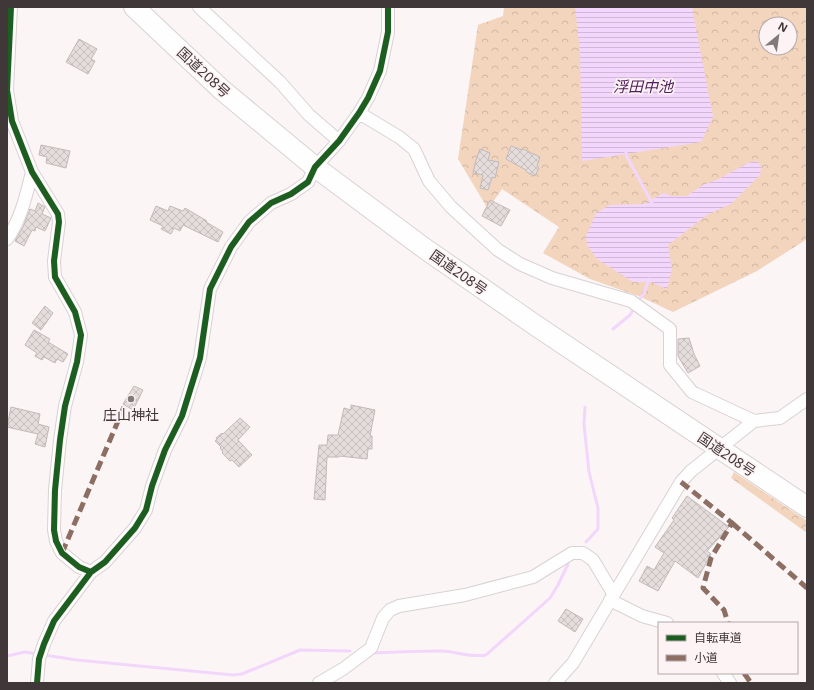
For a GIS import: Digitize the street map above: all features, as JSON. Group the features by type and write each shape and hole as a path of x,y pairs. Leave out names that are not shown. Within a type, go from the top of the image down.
{"highway":[{"name":"国道208号","path":"134,7 222,90 315,167 424,248 807,507"}],"street":[{"path":"11,7 7,90 12,121 32,172 58,214 59,222 54,260 55,277 75,312 81,335 77,362 65,406 60,440 55,490 54,530 56,541 62,553 79,567 91,572"},
{"path":"199,7 280,82 309,115 339,141"},
{"path":"37,683 41,654 54,621 91,572 105,562 135,528 146,510 152,486 165,450 182,416 200,358 210,289 231,247 249,222 271,203 291,194 308,182 315,167 339,141 359,113 368,98 380,71 388,32 388,7"},
{"path":"359,113 399,137 414,149 429,180 451,207 498,250 520,264 552,278 631,301 643,308 670,329 670,365 692,392 754,421 780,418 807,399"},
{"path":"7,239 22,210 32,172"},
{"path":"556,683 573,663 681,482 691,471 754,421"},
{"path":"319,683 343,669 371,648 383,618 390,610 399,606 465,595 533,577 572,553 584,553 593,560 612,597 642,616 663,622"},
{"path":"724,674 730,683"}],"green space":[{"path":"504,7 807,7 807,239 757,271 673,312 641,297 590,279 543,253 559,227 502,189 488,209 458,159 478,25 503,16"},
{"path":"734,472 807,521 807,533 731,478"}],"water":[{"name":"浮田中池","path":"575,7 692,7 713,117 701,142 582,161 580,52"},
{"path":"757,161 761,167 760,175 731,204 707,215 668,245 672,269 667,289 651,282 633,282 597,259 587,245 586,236 596,213 610,205 644,204 664,193 671,196 687,196 703,185 719,179 748,163"}],"building":[{"path":"79,39 97,49 91,59 95,61 88,74 66,62"},
{"path":"41,145 70,151 66,168 46,163 47,157 39,155"},
{"path":"511,146 522,150 523,149 540,157 537,166 539,168 535,176 506,159"},
{"path":"480,149 490,153 488,160 499,162 495,178 492,177 488,190 480,188 483,175 473,173"},
{"path":"490,200 510,210 501,226 482,216"},
{"path":"38,203 45,207 42,214 51,218 45,231 36,227 35,231 32,230 24,246 15,241 23,227 30,209 35,211"},
{"path":"156,206 168,211 170,206 183,211 185,208 223,232 218,242 183,225 180,231 174,228 171,234 161,229 163,226 150,220"},
{"path":"45,306 53,313 41,330 32,323"},
{"path":"34,330 50,339 48,342 68,354 63,362 57,359 55,363 44,357 42,360 35,356 37,353 25,345"},
{"path":"689,338 700,366 688,373 678,356 678,339"},
{"name":"庄山神社","path":"134,386 143,390 133,410 123,404"},
{"path":"351,405 375,410 370,436 372,436 372,449 368,449 367,459 339,456 327,457 325,500 314,499 319,445 327,445 328,435 338,435 344,408 351,410"},
{"path":"11,407 40,414 38,424 49,427 45,447 35,444 38,434 7,427"},
{"path":"240,418 250,427 238,440 252,455 239,467 222,453 221,447 215,441 217,440 216,438 222,433 223,434"},
{"path":"687,496 729,527 707,551 711,554 698,578 675,561 658,591 639,581 647,566 654,570 664,553 655,547 674,520 672,518"},
{"path":"566,609 583,619 575,632 558,621"}],"waterway":[{"path":"626,152 626,155 652,203"},
{"path":"638,302 644,293 649,279"},
{"path":"613,329 630,315 635,307"},
{"path":"585,407 584,424 589,472 598,508 598,529 586,542"},
{"path":"374,653 440,651 474,656 486,655 550,598 568,564"},
{"path":"44,655 77,660 233,675 242,674 300,650 350,651"},
{"path":"7,656 25,652 38,654"}],"marked path":[{"path":"62,553 124,407"},
{"path":"681,482 732,523 711,558 703,588 724,610 728,622"},
{"path":"732,523 807,588"},
{"path":"745,674 751,683"}],"cycle path":[{"path":"11,7 7,90 12,121 32,172 58,214 59,222 54,261 55,277 75,312 81,335 77,362 65,406 60,440 55,490 54,530 56,541 62,553 79,567 91,572"},
{"path":"37,683 39,659 54,621 91,572 105,562 135,528 146,510 152,486 165,450 182,416 200,358 210,289 231,247 249,222 271,203 291,194 308,182 315,167 339,141 359,113 368,98 380,71 388,32 388,7"}],"place":[{"name":"庄山神社","path":"131,399"}]}
